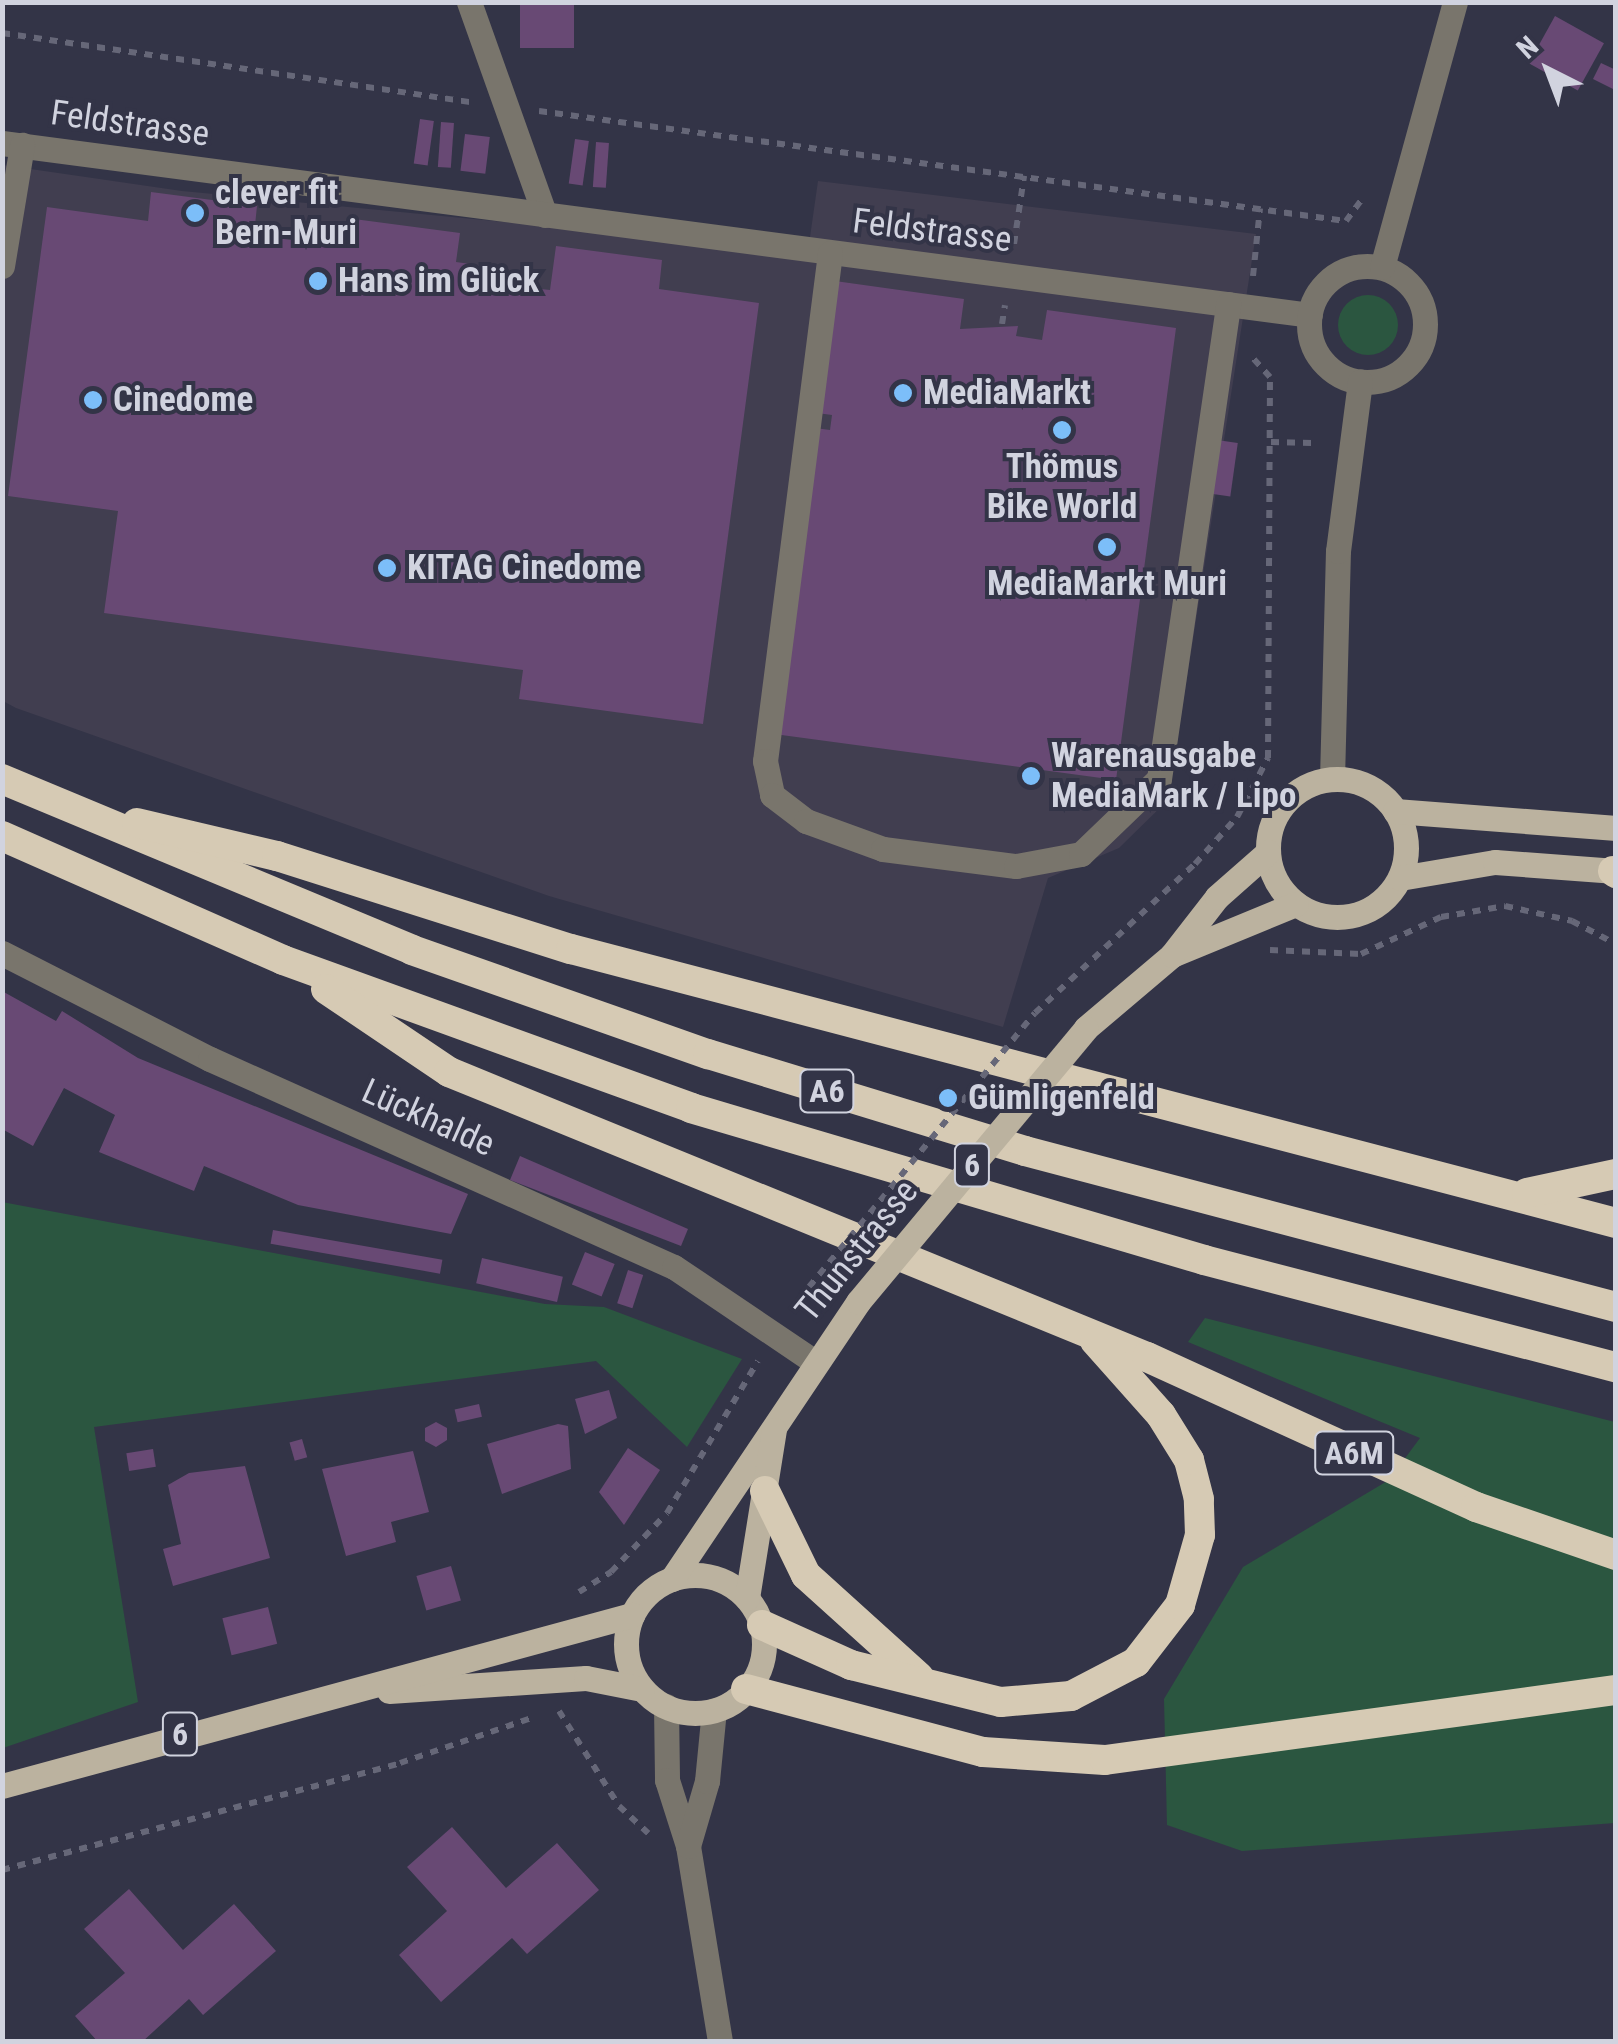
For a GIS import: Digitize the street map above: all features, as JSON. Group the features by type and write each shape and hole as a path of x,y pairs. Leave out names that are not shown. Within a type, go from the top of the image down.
{"highway":[{"name":"A6","path":"2,779 412,950 725,1059 1025,1151 1616,1307"},
{"path":"62,806 278,856 571,949 1519,1194 1616,1223"},
{"name":"A6","path":"2,836 282,960 791,1140 1616,1368"},
{"path":"282,960 449,1072 1095,1341 1188,1460 1200,1535 1180,1605 1136,1662 1071,1696 1000,1702 934,1688 850,1665 762,1625"},
{"path":"1519,1194 1616,1174"},
{"name":"A6M","path":"1095,1341 1147,1357 1526,1528 1616,1555"},
{"path":"764,1491 788,1549 819,1590 934,1688"},
{"path":"746,1689 983,1752 1105,1760 1616,1690"}],"main road":[{"path":"1400,878 1406,844 1396,811 1368,786 1332,779 1292,795 1270,831 1268,852 1296,904 1342,917 1366,911 1400,878 1495,862 1615,872"},
{"path":"1396,811 1616,828"},
{"name":"Thunstrasse","path":"672,1578 858,1302 1086,1028 1172,955 1217,897 1268,852"},
{"name":"Thunstrasse","path":"1172,955 1296,904"},
{"name":"Thunstrasse","path":"746,1598 775,1427"},
{"path":"712,1576 746,1598 762,1625 758,1670 746,1689 714,1710 666,1706 642,1689 629,1666 632,1615 672,1578 712,1576"},
{"name":"6","path":"2,1786 360,1692 632,1615"},
{"name":"6","path":"360,1692 586,1678 642,1689"}],"street":[{"path":"469,2 546,215"},
{"path":"1382,268 1455,2"},
{"path":"2,266 12,144"},
{"name":"Feldstrasse","path":"12,144 1310,315"},
{"path":"830,253 766,761 772,794 806,822 884,848 997,864 1081,854 1160,778 1238,307"},
{"path":"1382,268 1420,300 1424,335 1394,376 1360,382 1327,366 1310,315 1316,297 1344,271 1382,268"},
{"path":"1332,779 1338,551 1360,382"},
{"name":"Lückhalde","path":"2,953 210,1059 674,1267 815,1362"},
{"path":"666,1706 667,1780 688,1850 720,2042"},
{"path":"688,1850 707,1781 714,1710"}],"path":[{"path":"2,33 505,107 1346,221 1362,199"},
{"path":"1020,203 1024,176"},
{"path":"567,1596 612,1572 667,1513 809,1287 1035,1014 1195,864 1257,788 1273,727 1270,377 1248,352 1238,307 1260,208"},
{"path":"1271,442 1312,443"},
{"path":"1251,950 1361,954 1441,917 1504,906 1572,921 1616,944"},
{"path":"2,1870 400,1764 558,1708 626,1814 688,1850"}],"shaded area":[{"path":"3,165 182,191 808,251 818,181 1256,234 1168,800 1119,848 1048,878 1003,1027 549,896 3,701"}],"green space":[{"path":"1368,295 1389,304 1398,325 1389,346 1368,355 1347,346 1338,325 1347,304"},
{"path":"2,1202 545,1304 604,1307 742,1359 687,1447 596,1361 94,1427 138,1702 3,1748"},
{"path":"1205,1318 1615,1422 1615,1823 1242,1851 1167,1825 1164,1699 1243,1567 1389,1480 1420,1438 1188,1342"}],"building":[{"path":"520,2 574,2 574,48 520,48"},
{"path":"1555,16 1604,43 1578,90 1529,63"},
{"path":"1601,63 1616,70 1613,89 1593,79"},
{"path":"420,119 434,121 428,166 414,164"},
{"path":"441,122 454,123 451,168 438,167"},
{"path":"465,134 490,137 485,174 460,171"},
{"path":"575,139 589,141 583,186 569,184"},
{"path":"596,142 609,143 606,188 593,187"},
{"path":"151,192 257,206 254,235 350,248 354,219 460,233 456,262 507,269 504,285 550,290 556,246 662,260 659,289 759,303 703,724 519,699 523,670 104,613 118,511 8,496 47,207 148,221"},
{"path":"835,281 964,299 960,329 1018,326 1016,336 1042,340 1047,310 1176,328 1116,780 774,734 815,428 830,430 832,415 817,413"},
{"path":"1217,440 1238,443 1230,496 1209,493"},
{"path":"2,991 56,1021 62,1011 138,1058 468,1194 451,1234 298,1205 204,1166 194,1191 99,1152 115,1115 64,1088 33,1146 2,1129"},
{"path":"520,1156 688,1229 681,1246 510,1180"},
{"path":"273,1230 442,1260 440,1274 271,1244"},
{"path":"585,1252 615,1264 602,1296 572,1284"},
{"path":"482,1258 563,1277 557,1302 476,1283"},
{"path":"628,1270 643,1275 632,1308 617,1303"},
{"path":"609,1390 617,1418 585,1434 575,1399"},
{"path":"479,1404 482,1417 458,1422 455,1410"},
{"path":"436,1422 447,1428 447,1440 436,1447 425,1441 425,1428"},
{"path":"558,1424 568,1426 571,1469 502,1494 487,1444"},
{"path":"302,1439 307,1457 295,1461 290,1443"},
{"path":"628,1448 660,1470 624,1525 599,1492"},
{"path":"153,1449 156,1467 129,1471 126,1453"},
{"path":"413,1451 429,1512 391,1522 396,1542 346,1556 322,1469"},
{"path":"245,1466 270,1558 173,1586 163,1549 181,1544 168,1485 189,1473"},
{"path":"451,1566 461,1601 426,1611 416,1576"},
{"path":"268,1607 277,1644 232,1655 222,1618"},
{"path":"452,1827 506,1888 557,1843 599,1890 527,1954 512,1938 441,2002 399,1955 447,1911 407,1867"},
{"path":"129,1889 183,1950 234,1904 276,1951 203,2015 189,1999 142,2042 98,2042 75,2016 125,1973 84,1929"}],"place":[{"name":"clever fit Bern-Muri","path":"195,213"},
{"name":"Hans im Glück","path":"318,281"},
{"name":"MediaMarkt","path":"903,393"},
{"name":"Cinedome","path":"93,400"},
{"name":"Thömus Bike World","path":"1062,430"},
{"name":"MediaMarkt Muri","path":"1107,547"},
{"name":"KITAG Cinedome","path":"387,568"},
{"name":"Warenausgabe MediaMark / Lipo","path":"1031,776"},
{"name":"Gümligenfeld","path":"948,1098"}]}
